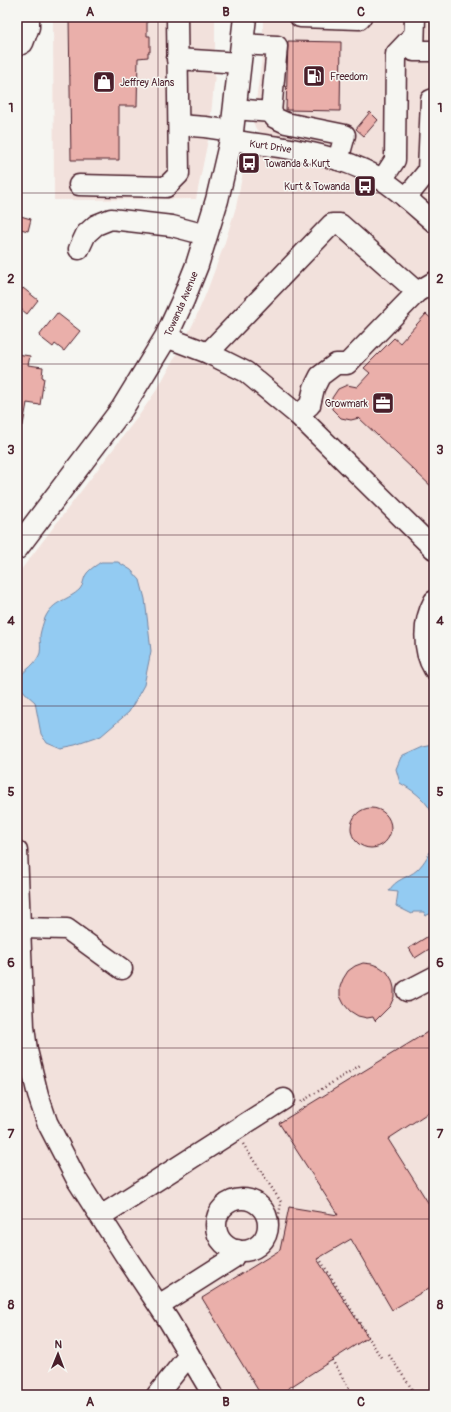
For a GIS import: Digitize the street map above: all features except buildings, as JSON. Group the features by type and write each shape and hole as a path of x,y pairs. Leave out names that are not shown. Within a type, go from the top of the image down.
{"main road":[{"name":"Towanda Avenue","path":"17,548 122,409 166,337 197,265 217,200 232,136 244,17"}],"street":[{"path":"17,46 23,43 29,27 29,17"},
{"path":"78,185 166,187 179,174 177,17"},
{"path":"300,17 359,19 361,17"},
{"path":"415,26 414,50 434,51"},
{"path":"382,180 395,160 396,54 415,26"},
{"path":"177,59 241,53 277,46 272,112 276,118 286,123 345,135 338,160"},
{"path":"406,198 428,171 431,100 434,99"},
{"path":"235,109 272,112"},
{"path":"291,149 296,124"},
{"name":"Kurt Drive","path":"178,125 205,127 232,136 327,156 354,166 382,180 434,222"},
{"path":"395,160 420,181"},
{"path":"79,249 86,234 96,225 111,219 172,226 206,235"},
{"path":"208,354 332,224 340,224 416,292"},
{"path":"298,415 310,405 314,388 320,376 336,364 347,364 416,292 434,282"},
{"path":"166,337 208,354 246,372 298,415 434,549"},
{"path":"434,600 428,619 426,649 430,663 434,669"},
{"path":"17,851 21,987 26,1050 32,1075 48,1122 77,1180 159,1305 213,1395"},
{"path":"20,928 67,929 122,969"},
{"path":"407,991 434,977"},
{"path":"101,1216 291,1102"},
{"path":"159,1305 233,1258 237,1250"},
{"path":"157,1395 189,1354"}],"path":[{"path":"291,1102 362,1064"},
{"path":"240,1140 281,1202 277,1227"},
{"path":"319,1258 382,1359"},
{"path":"389,1355 416,1395"},
{"path":"332,1360 352,1395"}],"shaded area":[{"path":"53,17 215,17 215,74 212,105 208,140 196,199 54,200"},
{"path":"263,17 434,17 434,210 380,168 364,158 330,145 262,133 256,129 253,122 263,51"},
{"path":"262,154 325,165 348,174 370,185 387,197 434,236 434,1395 17,1395 17,575 140,414 158,388 193,324 207,291 236,207 245,162 249,157"}],"water":[{"path":"101,562 118,562 131,570 140,580 145,599 151,651 144,685 129,712 101,736 75,745 60,748 46,742 41,734 35,702 25,692 20,685 19,680 21,675 36,661 40,653 40,635 48,612 56,604 80,589 87,573"},
{"path":"434,745 434,823 428,806 417,794 400,783 396,769 401,757 423,747"},
{"path":"434,843 434,912 425,916 424,912 413,912 412,914 396,906 398,892 389,891 398,881 413,873 420,867"}],"place":[{"name":"Freedom","path":"314,76"},
{"name":"Jeffrey Alans","path":"104,82"},
{"name":"Towanda & Kurt","path":"249,163"},
{"name":"Kurt & Towanda","path":"365,186"},
{"name":"Growmark","path":"383,403"}]}
